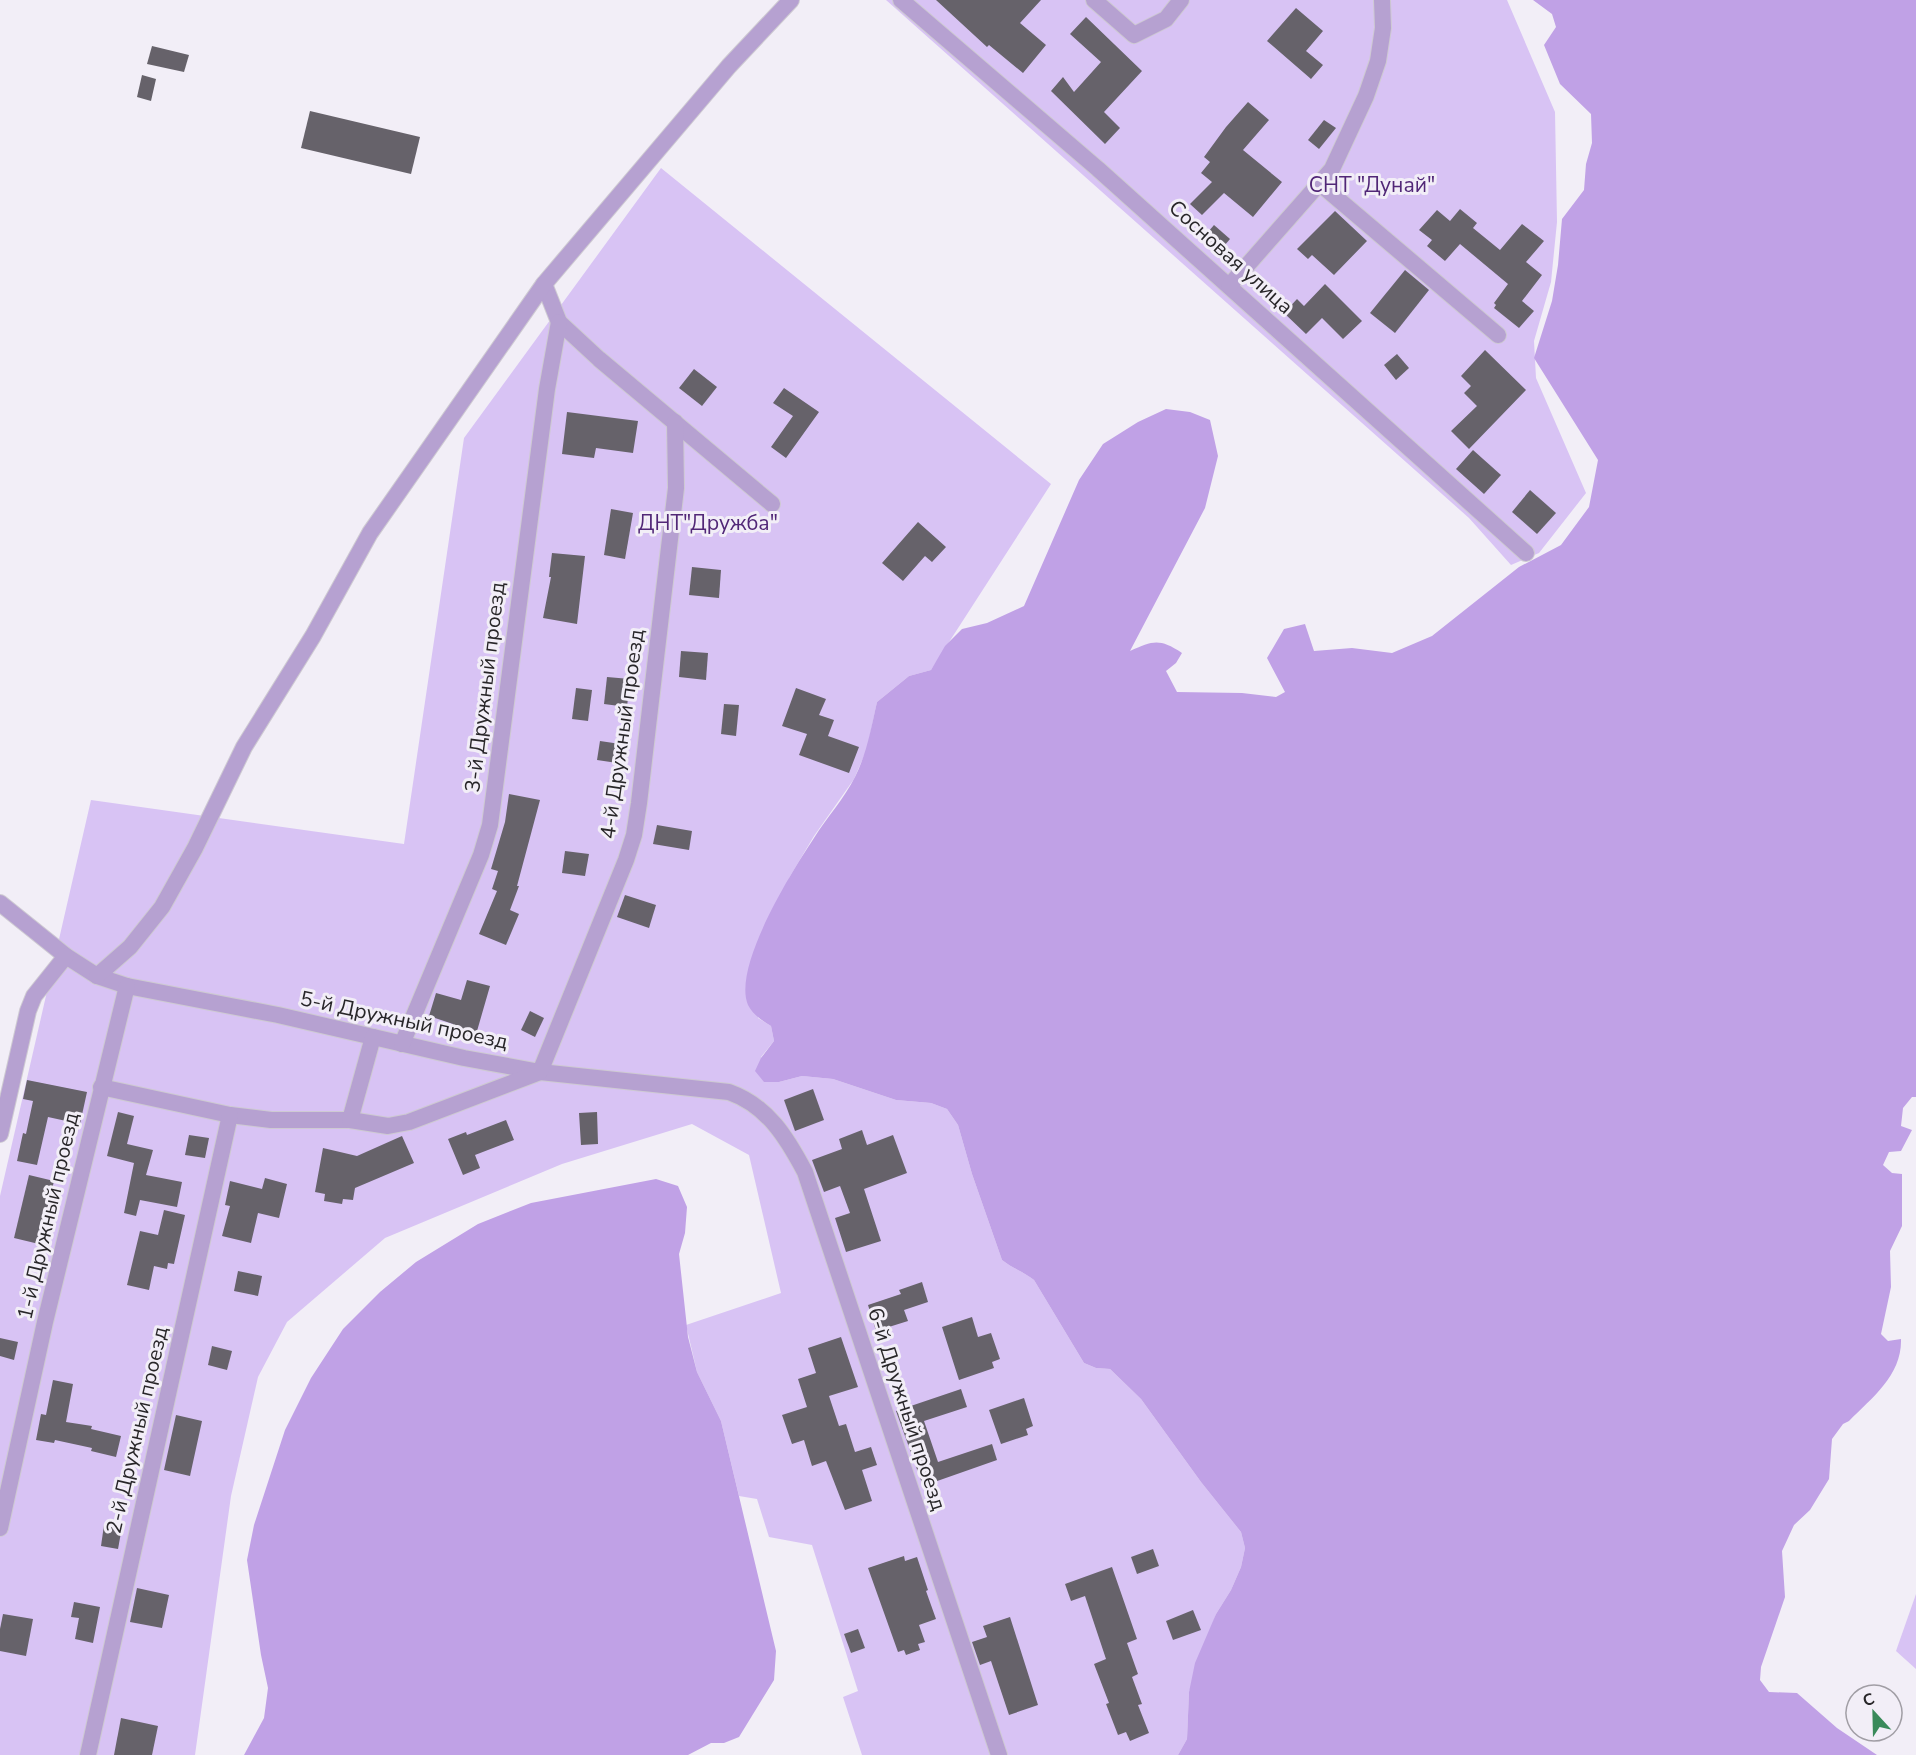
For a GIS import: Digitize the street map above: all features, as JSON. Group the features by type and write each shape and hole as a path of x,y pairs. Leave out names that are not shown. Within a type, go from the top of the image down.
{"street":[{"path":"97,976 130,947 162,907 195,848 244,747 313,636 370,533 544,284 729,66 791,0"},
{"name":"Сосновая улица","path":"901,0 1098,169 1526,553"},
{"path":"1094,0 1134,35 1166,19 1181,0"},
{"path":"1229,286 1332,169 1366,96 1375,70 1383,28 1382,0"},
{"path":"1319,183 1498,335"},
{"path":"544,284 559,322 599,359 772,504"},
{"name":"3-й Дружный проезд","path":"402,1044 481,855 490,825 547,389 559,322"},
{"name":"4-й Дружный проезд","path":"540,1072 626,861 634,835 676,488 675,422"},
{"name":"5-й Дружный проезд","path":"0,903 66,956 97,976 127,986 278,1015 464,1058 540,1072 710,1089 741,1097"},
{"path":"0,1134 28,1011 34,996 66,956"},
{"name":"1-й Дружный проезд","path":"0,1528 45,1322 127,986"},
{"path":"350,1120 373,1037"},
{"path":"101,1087 230,1114 271,1120 350,1120 388,1126 400,1125 540,1072"},
{"name":"6-й Дружный проезд","path":"741,1097 757,1106 771,1119 784,1135 805,1172 999,1755"},
{"name":"2-й Дружный проезд","path":"88,1755 230,1114"}],"green space":[{"name":"СНТ \"Дунай\"","path":"886,0 1507,0 1555,112 1557,222 1551,282 1534,341 1536,378 1586,493 1539,553 1511,565 1469,518"},
{"name":"ДНТ\"Дружба\"","path":"661,168 1051,484 931,670 909,676 877,702 867,749 854,779 814,836 789,878 758,1018 771,1026 774,1041 761,1057 779,1082 802,1076 833,1079 896,1100 931,1103 947,1109 958,1125 972,1174 1002,1260 1034,1280 1084,1363 1096,1368 1110,1369 1141,1399 1201,1482 1241,1532 1245,1548 1241,1567 1231,1590 1216,1614 1189,1692 1187,1739 1178,1755 862,1755 843,1697 858,1691 812,1545 769,1537 757,1499 739,1496 721,1421 697,1372 686,1325 781,1293 749,1155 692,1124 562,1164 385,1238 287,1322 258,1377 231,1496 195,1755 0,1755 0,1196 91,800 404,844 464,438"},
{"path":"1916,1594 1916,1669 1896,1651"}],"shaded area":[{"path":"1533,0 1916,0 1916,1097 1912,1097 1903,1108 1901,1126 1912,1130 1901,1151 1889,1152 1883,1165 1892,1173 1902,1174 1902,1226 1890,1251 1891,1287 1881,1334 1888,1341 1901,1339 1900,1352 1897,1364 1884,1384 1849,1421 1843,1424 1832,1439 1829,1479 1810,1510 1794,1525 1782,1551 1785,1597 1761,1667 1760,1680 1769,1692 1797,1693 1844,1733 1844,1743 1859,1743 1877,1755 1178,1755 1187,1739 1189,1692 1195,1663 1216,1614 1231,1590 1241,1567 1245,1548 1241,1532 1201,1482 1141,1399 1110,1369 1096,1368 1084,1363 1034,1280 1002,1260 972,1174 958,1125 947,1109 931,1103 896,1100 833,1079 802,1076 779,1082 764,1082 755,1071 761,1058 774,1041 771,1026 755,1015 748,1005 745,988 748,968 756,944 779,895 855,777 866,750 877,702 909,676 931,670 945,646 962,629 987,623 1024,606 1079,480 1103,444 1138,422 1166,409 1190,412 1210,420 1218,456 1205,508 1130,651 1150,643 1162,643 1182,653 1176,663 1166,671 1177,692 1242,693 1276,697 1285,692 1267,658 1284,629 1305,624 1314,651 1352,648 1392,653 1432,636 1519,567 1561,545 1589,507 1598,460 1534,358 1552,301 1562,219 1584,190 1586,164 1592,143 1591,114 1560,84 1544,45 1556,27 1552,14"},
{"path":"656,1179 678,1186 687,1207 685,1233 679,1254 688,1337 697,1372 721,1421 776,1651 774,1680 739,1737 724,1743 711,1743 688,1755 244,1755 264,1718 268,1688 247,1560 254,1525 285,1430 311,1378 343,1329 380,1292 416,1262 478,1224 531,1203"}],"building":[{"path":"936,0 1041,0 1020,23 1046,45 1023,73 989,45 987,47"},
{"path":"1296,8 1323,31 1306,51 1323,65 1311,79 1267,41"},
{"path":"1086,17 1142,71 1104,112 1120,128 1105,144 1051,91 1063,77 1074,92 1101,62 1070,34"},
{"path":"152,46 189,55 184,72 147,64"},
{"path":"142,75 156,79 151,101 137,97"},
{"path":"1248,102 1269,120 1243,150 1282,182 1253,217 1224,193 1202,215 1190,204 1212,182 1201,173 1210,162 1204,157"},
{"path":"310,111 420,137 411,174 301,148"},
{"path":"1324,120 1336,128 1319,149 1308,140"},
{"path":"1460,209 1477,223 1473,228 1500,250 1522,224 1544,241 1526,262 1542,275 1522,301 1534,311 1519,328 1494,308 1496,305 1494,303 1508,284 1460,244 1445,261 1427,246 1432,240 1419,230 1437,210 1450,221"},
{"path":"1335,211 1367,241 1334,275 1312,255 1308,259 1297,249"},
{"path":"1214,225 1230,239 1218,253 1202,239"},
{"path":"1405,270 1429,290 1395,333 1370,313"},
{"path":"1325,284 1362,321 1343,339 1322,318 1306,334 1284,313 1297,299 1304,306"},
{"path":"1485,350 1526,390 1469,449 1451,431 1477,406 1464,393 1471,386 1461,376"},
{"path":"1397,354 1409,368 1396,380 1384,365"},
{"path":"694,369 717,387 702,406 679,388"},
{"path":"784,388 819,412 786,458 771,447 793,416 773,403"},
{"path":"567,412 638,421 633,453 596,448 594,458 562,454"},
{"path":"1473,450 1501,475 1484,494 1456,469"},
{"path":"1530,490 1556,513 1537,534 1512,512"},
{"path":"611,509 633,513 625,559 604,555"},
{"path":"918,522 946,547 932,562 925,556 903,581 882,563"},
{"path":"552,553 585,556 577,624 543,618 551,577 549,577"},
{"path":"692,567 721,570 719,598 689,595"},
{"path":"681,651 708,653 706,680 679,677"},
{"path":"607,677 630,679 627,707 604,704"},
{"path":"576,688 592,690 588,721 572,719"},
{"path":"796,688 826,699 819,715 834,720 828,736 859,747 849,773 799,755 807,734 782,726"},
{"path":"724,704 739,705 736,736 721,734"},
{"path":"600,741 627,745 624,764 597,760"},
{"path":"509,794 540,800 517,886 519,886 510,910 519,914 506,945 479,934 497,891 492,889 498,871 491,869 505,822"},
{"path":"657,825 692,831 689,850 653,844"},
{"path":"565,851 589,854 585,876 562,873"},
{"path":"625,895 656,905 649,928 617,917"},
{"path":"467,980 490,986 475,1038 451,1031 453,1024 429,1016 436,993 461,1000"},
{"path":"530,1011 544,1018 535,1037 521,1030"},
{"path":"27,1080 87,1092 80,1124 48,1117 37,1165 17,1161 33,1101 23,1099"},
{"path":"813,1089 824,1120 795,1131 784,1100"},
{"path":"118,1112 134,1116 127,1144 153,1150 146,1175 182,1182 177,1207 140,1200 136,1216 124,1213 134,1163 107,1156"},
{"path":"597,1112 598,1144 581,1145 579,1113"},
{"path":"506,1120 514,1140 475,1155 480,1168 463,1175 448,1139 466,1132 467,1135"},
{"path":"862,1130 867,1145 893,1135 907,1173 864,1189 881,1241 846,1252 835,1218 850,1213 840,1186 824,1192 812,1160 842,1149 839,1139"},
{"path":"189,1135 209,1138 205,1158 185,1155"},
{"path":"402,1136 414,1163 355,1188 353,1200 343,1199 342,1204 324,1201 325,1194 315,1192 323,1148 357,1156"},
{"path":"29,1175 54,1181 39,1244 14,1238"},
{"path":"265,1178 287,1184 279,1218 258,1213 251,1243 222,1236 230,1206 225,1205 230,1181 262,1189"},
{"path":"164,1210 185,1215 174,1264 168,1263 167,1269 154,1266 149,1290 127,1285 140,1231 158,1235"},
{"path":"238,1271 262,1276 258,1296 234,1291"},
{"path":"922,1282 928,1302 904,1310 908,1321 876,1331 868,1305 901,1294 899,1290"},
{"path":"972,1317 978,1337 991,1333 1000,1359 992,1362 994,1368 959,1380 942,1327"},
{"path":"841,1337 858,1387 829,1396 839,1426 846,1424 855,1452 871,1447 877,1465 862,1470 872,1501 845,1510 826,1461 812,1466 804,1440 792,1444 782,1415 807,1407 798,1379 816,1373 808,1348"},
{"path":"0,1338 18,1342 14,1360 0,1356"},
{"path":"212,1346 232,1351 227,1370 208,1365"},
{"path":"53,1380 73,1384 66,1422 92,1426 91,1429 121,1436 116,1457 91,1451 92,1448 55,1440 54,1443 36,1440 41,1414 46,1415"},
{"path":"961,1389 967,1407 924,1421 938,1462 992,1444 997,1460 923,1486 896,1411"},
{"path":"1024,1398 1033,1426 1026,1429 1028,1435 1001,1444 989,1410"},
{"path":"176,1415 202,1421 190,1476 164,1470"},
{"path":"104,1525 122,1527 118,1549 101,1546"},
{"path":"1153,1549 1159,1566 1137,1574 1131,1557"},
{"path":"904,1556 905,1561 917,1557 936,1619 919,1625 925,1642 918,1644 920,1650 906,1655 904,1650 898,1652 868,1568"},
{"path":"1112,1567 1137,1639 1127,1643 1138,1674 1132,1677 1142,1704 1138,1705 1149,1733 1130,1741 1126,1732 1118,1735 1106,1704 1109,1703 1094,1664 1106,1659 1085,1596 1071,1601 1065,1584"},
{"path":"137,1588 169,1595 162,1628 130,1622"},
{"path":"74,1602 100,1607 93,1643 75,1639 79,1618 71,1617"},
{"path":"1193,1610 1201,1630 1173,1640 1166,1621"},
{"path":"3,1614 33,1619 26,1656 0,1651"},
{"path":"1010,1617 1038,1705 1009,1715 991,1661 980,1665 972,1642 987,1637 983,1626"},
{"path":"858,1629 865,1648 851,1653 844,1634"},
{"path":"121,1718 158,1726 152,1755 114,1755"}]}
